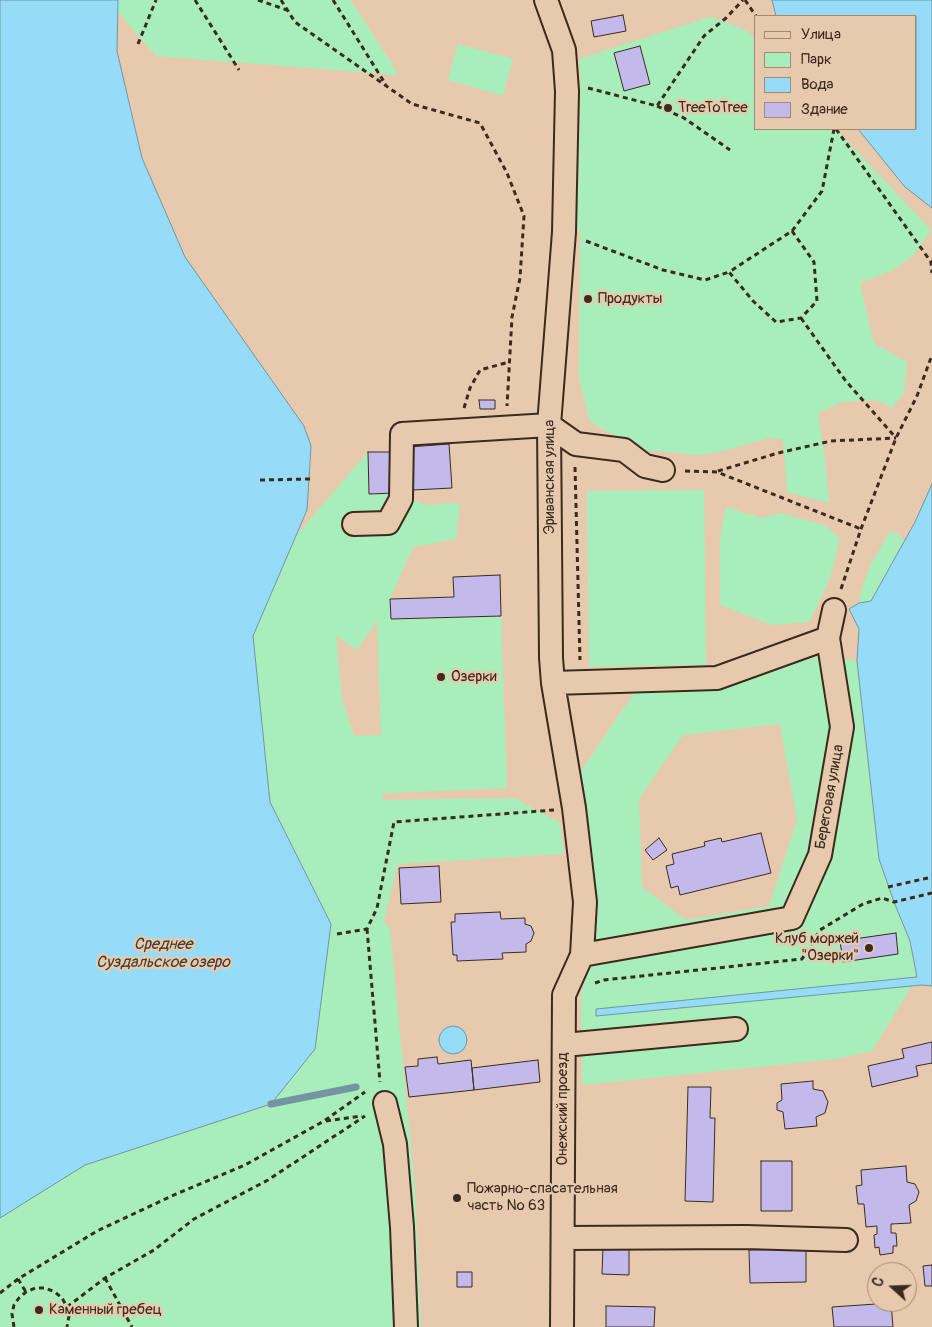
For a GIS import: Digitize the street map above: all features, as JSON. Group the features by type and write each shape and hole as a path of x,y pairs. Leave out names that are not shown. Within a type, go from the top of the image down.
{"street":[{"name":"Эриванская улица","path":"546,0 564,50 567,91 564,232 549,425 552,658 553,683 574,808 586,902 582,955"},
{"path":"354,524 388,523 402,499 402,434 549,425 576,444 624,450 645,466 663,470"},
{"name":"Береговая улица","path":"582,955 792,918 820,856 842,727 828,638 834,610"},
{"path":"553,683 717,678 828,638"},
{"name":"Онежский проезд","path":"562,1327 564,994 582,955"},
{"path":"564,1045 736,1030"},
{"path":"386,1103 395,1144 402,1227 406,1327"},
{"path":"563,1238 746,1237 846,1240"}],"path":[{"path":"138,44 156,0"},
{"path":"195,0 238,70"},
{"path":"258,0 287,10"},
{"path":"280,0 295,22 412,104 480,123 506,172 524,216 520,278 512,317 506,428"},
{"path":"333,0 387,87"},
{"path":"657,106 704,36 744,0 755,15"},
{"path":"567,91 581,86 657,106 684,118 730,150"},
{"path":"564,232 662,270 705,280 728,272 792,231 822,191 835,130"},
{"path":"836,130 931,262 932,273"},
{"path":"728,272 753,301 776,322 801,318 817,302 814,262 792,231"},
{"path":"801,318 845,380 896,438"},
{"path":"834,610 861,529 896,438 917,396 932,355"},
{"path":"457,430 470,388 480,370 509,362"},
{"path":"663,470 717,472 778,453 831,442 896,438"},
{"path":"576,444 575,480 580,682"},
{"path":"717,472 861,529"},
{"path":"260,480 310,479"},
{"path":"0,1293 18,1279 97,1231 176,1194 245,1165 324,1122 380,1081 367,929 377,908 394,822 574,808"},
{"path":"888,887 932,877"},
{"path":"564,994 604,980 802,959 820,930 863,904 882,898 894,902 932,893"},
{"path":"337,934 367,929"},
{"path":"67,1306 105,1278 154,1250 194,1219 268,1180 386,1103"},
{"path":"324,1122 365,1116"},
{"path":"105,1278 132,1327"},
{"path":"18,1279 26,1292"},
{"path":"14,1327 12,1314 14,1305 19,1298 35,1288 45,1288 55,1292 67,1306 69,1316 66,1327"}],"green space":[{"path":"118,0 351,0 399,75 156,56 117,11"},
{"path":"706,18 716,18 749,32 754,38 754,130 837,130 931,230 914,255 891,271 860,283 874,343 907,362 904,393 892,408 876,400 842,402 818,413 825,457 829,503 787,492 783,439 769,438 720,452 698,455 643,450 590,422 579,379 580,229 577,230 581,86 579,59"},
{"path":"458,44 513,59 503,96 448,80"},
{"path":"368,452 369,494 396,493 426,505 460,503 456,539 413,547 390,599 391,619 501,616 507,788 383,793 383,800 515,798 560,823 564,854 398,864 384,921 390,929 415,1190 421,1327 0,1327 0,1218 85,1165 270,1104 315,1049 331,924 270,802 253,636 295,537","holes":["377,621 381,735 354,736 342,699 336,636 357,650"]},
{"path":"704,490 706,665 589,667 587,491"},
{"path":"726,507 761,518 781,513 826,526 840,539 830,578 809,622 772,625 720,605 720,539"},
{"path":"890,531 899,535 904,541 871,601 859,603 861,590 871,564"},
{"path":"820,656 857,661 879,859 910,941 917,978 596,1009 596,1016 912,986 872,1051 836,1059 582,1085 581,997 588,966 594,899 580,772 634,693 716,686","holes":["780,724 797,820 769,906 686,920 642,887 639,799 683,735"]}],"water":[{"name":"Среднее Суздальское озеро","path":"0,0 118,0 117,51 142,158 185,257 304,426 311,446 307,510 253,636 270,802 331,924 315,1049 271,1104 85,1165 0,1218"},
{"path":"772,0 932,0 932,208 905,187 859,130 917,130 917,15 776,15"},
{"path":"932,484 932,986 922,985 596,1016 596,1009 917,977 910,941 879,859 857,661 859,629 849,609 859,603 871,601 915,522"},
{"path":"453,1026 463,1030 467,1040 463,1050 453,1054 443,1050 439,1040 443,1030"}],"building":[{"path":"623,15 626,31 594,37 591,21"},
{"path":"640,46 650,84 624,91 614,53"},
{"path":"479,400 495,400 495,409 480,409"},
{"path":"449,444 452,488 412,490 409,447"},
{"path":"368,452 395,452 396,493 369,494"},
{"path":"500,575 501,616 391,619 390,599 454,597 453,577"},
{"path":"761,833 771,873 680,895 678,886 671,888 666,866 674,864 672,854 705,846 704,842 721,838 722,842"},
{"path":"659,838 667,850 653,860 645,850"},
{"path":"439,866 441,902 401,904 399,868"},
{"path":"500,912 501,919 525,918 525,924 531,926 534,933 531,941 526,944 526,952 502,953 503,959 457,961 457,955 453,955 451,922 455,922 455,914"},
{"name":"Клуб моржей \"Озерки\"","path":"896,933 898,954 843,962 840,941"},
{"path":"932,1042 932,1063 916,1066 918,1076 872,1087 868,1066 904,1058 902,1049"},
{"path":"437,1057 438,1064 471,1060 474,1090 409,1097 405,1067 418,1066 418,1059"},
{"path":"538,1060 540,1082 474,1090 472,1068"},
{"path":"813,1081 813,1089 823,1091 828,1102 825,1113 816,1117 817,1126 785,1129 783,1112 777,1110 777,1103 782,1100 781,1084"},
{"path":"688,1087 711,1087 710,1118 715,1118 713,1202 685,1201"},
{"path":"761,1161 792,1161 792,1211 761,1211"},
{"path":"906,1166 907,1182 915,1184 919,1192 916,1201 909,1205 911,1223 891,1224 891,1233 896,1233 897,1246 893,1246 893,1253 880,1255 879,1247 875,1248 874,1235 877,1234 877,1226 866,1227 864,1204 858,1204 856,1186 862,1185 861,1170"},
{"path":"603,1247 629,1247 629,1275 602,1274"},
{"path":"806,1249 806,1282 750,1283 749,1250"},
{"path":"932,1265 932,1286 925,1286 923,1266"},
{"path":"457,1272 472,1272 472,1287 457,1287"},
{"path":"867,1305 867,1312 892,1312 893,1327 834,1327 832,1307"},
{"path":"606,1306 655,1307 654,1327 606,1327"}],"waterway":[{"path":"271,1104 356,1087"}],"place":[{"name":"TreeToTree","path":"668,108"},
{"name":"Продукты","path":"588,299"},
{"name":"Озерки","path":"441,677"},
{"name":"Клуб моржей \"Озерки\"","path":"869,948"},
{"name":"Пожарно-спасательная часть № 63","path":"457,1198"},
{"name":"Каменный гребец","path":"39,1310"}]}
